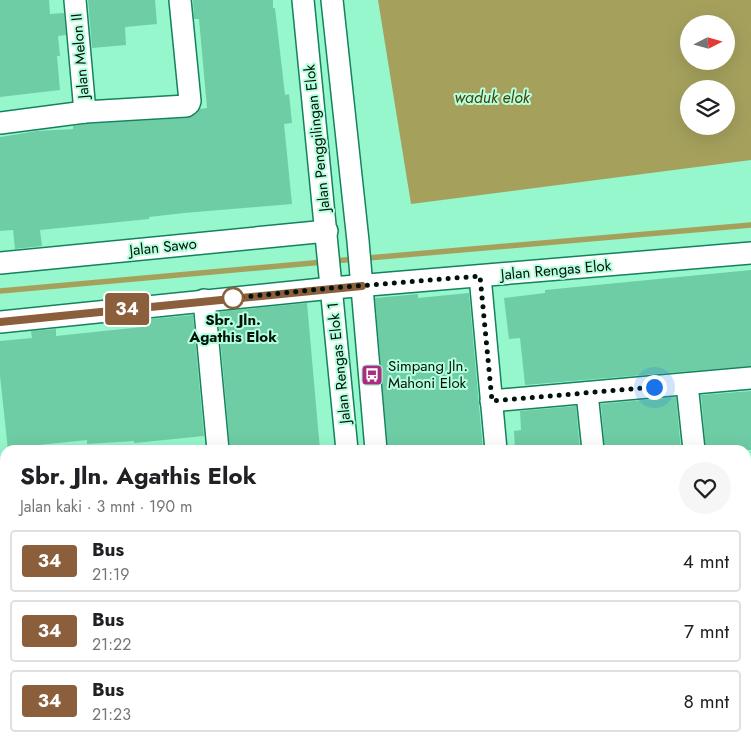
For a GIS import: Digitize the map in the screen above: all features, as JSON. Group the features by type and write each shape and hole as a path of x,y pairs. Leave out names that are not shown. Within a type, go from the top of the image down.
{"street":[{"name":"Jalan Melon II","path":"75,0 85,112"},
{"path":"0,123 85,112 186,106 189,104 180,0"},
{"name":"Jalan Penggilingan Elok","path":"303,0 331,282"},
{"name":"Jalan Penggilingan Elok","path":"332,0 361,281"},
{"name":"Jalan Sawo","path":"0,263 327,238"},
{"name":"Jalan Rengas Elok","path":"0,322 204,300 331,282 480,276 751,253"},
{"path":"480,276 496,445"},
{"name":"Jalan Rengas Elok 1","path":"361,281 376,445"},
{"name":"Jalan Rengas Elok 1","path":"331,282 347,445"},
{"path":"204,300 218,445"},
{"path":"492,401 751,378"},
{"path":"687,384 693,445"},
{"path":"587,393 592,445"}],"water":[{"name":"waduk elok","path":"378,0 751,0 751,160 411,204"}],"building":[{"path":"0,0 49,0 50,14 64,13 66,35 58,36 60,56 57,56 60,90 0,97"},
{"path":"88,0 155,0 157,24 125,27 126,45 92,48"},
{"path":"193,0 273,0 285,95 289,94 292,123 284,124 292,204 184,213 149,217 149,219 40,230 42,246 15,249 13,230 0,231 0,137 37,131 73,129 73,126 86,124 187,118 196,114 200,109 207,108 199,19 194,19"},
{"path":"751,270 751,366 525,385 520,338 509,339 504,298 545,293 545,290"},
{"path":"469,293 483,445 388,445 375,298 418,294 418,298"},
{"path":"307,303 320,445 230,445 218,312"},
{"path":"193,315 204,436 134,443 134,441 87,444 87,440 39,445 7,445 0,376 0,341 32,338 31,331 56,329 56,336 142,327 142,320"},
{"path":"751,391 751,445 706,445 701,395"},
{"path":"676,397 681,445 605,445 601,404"},
{"path":"576,406 580,445 515,445 514,431 521,430 520,411"}],"waterway":[{"path":"333,261 751,225"},
{"path":"0,291 324,262"}],"bus line":[{"name":"34","path":"0,322 313,289 362,286"}],"place":[{"name":"Sbr. Jln. Agathis Elok","path":"233,298"},
{"name":"Simpang Jln. Mahoni Elok","path":"372,375"}],"route":[{"path":"233,298 480,276 492,401 654,387"}]}
